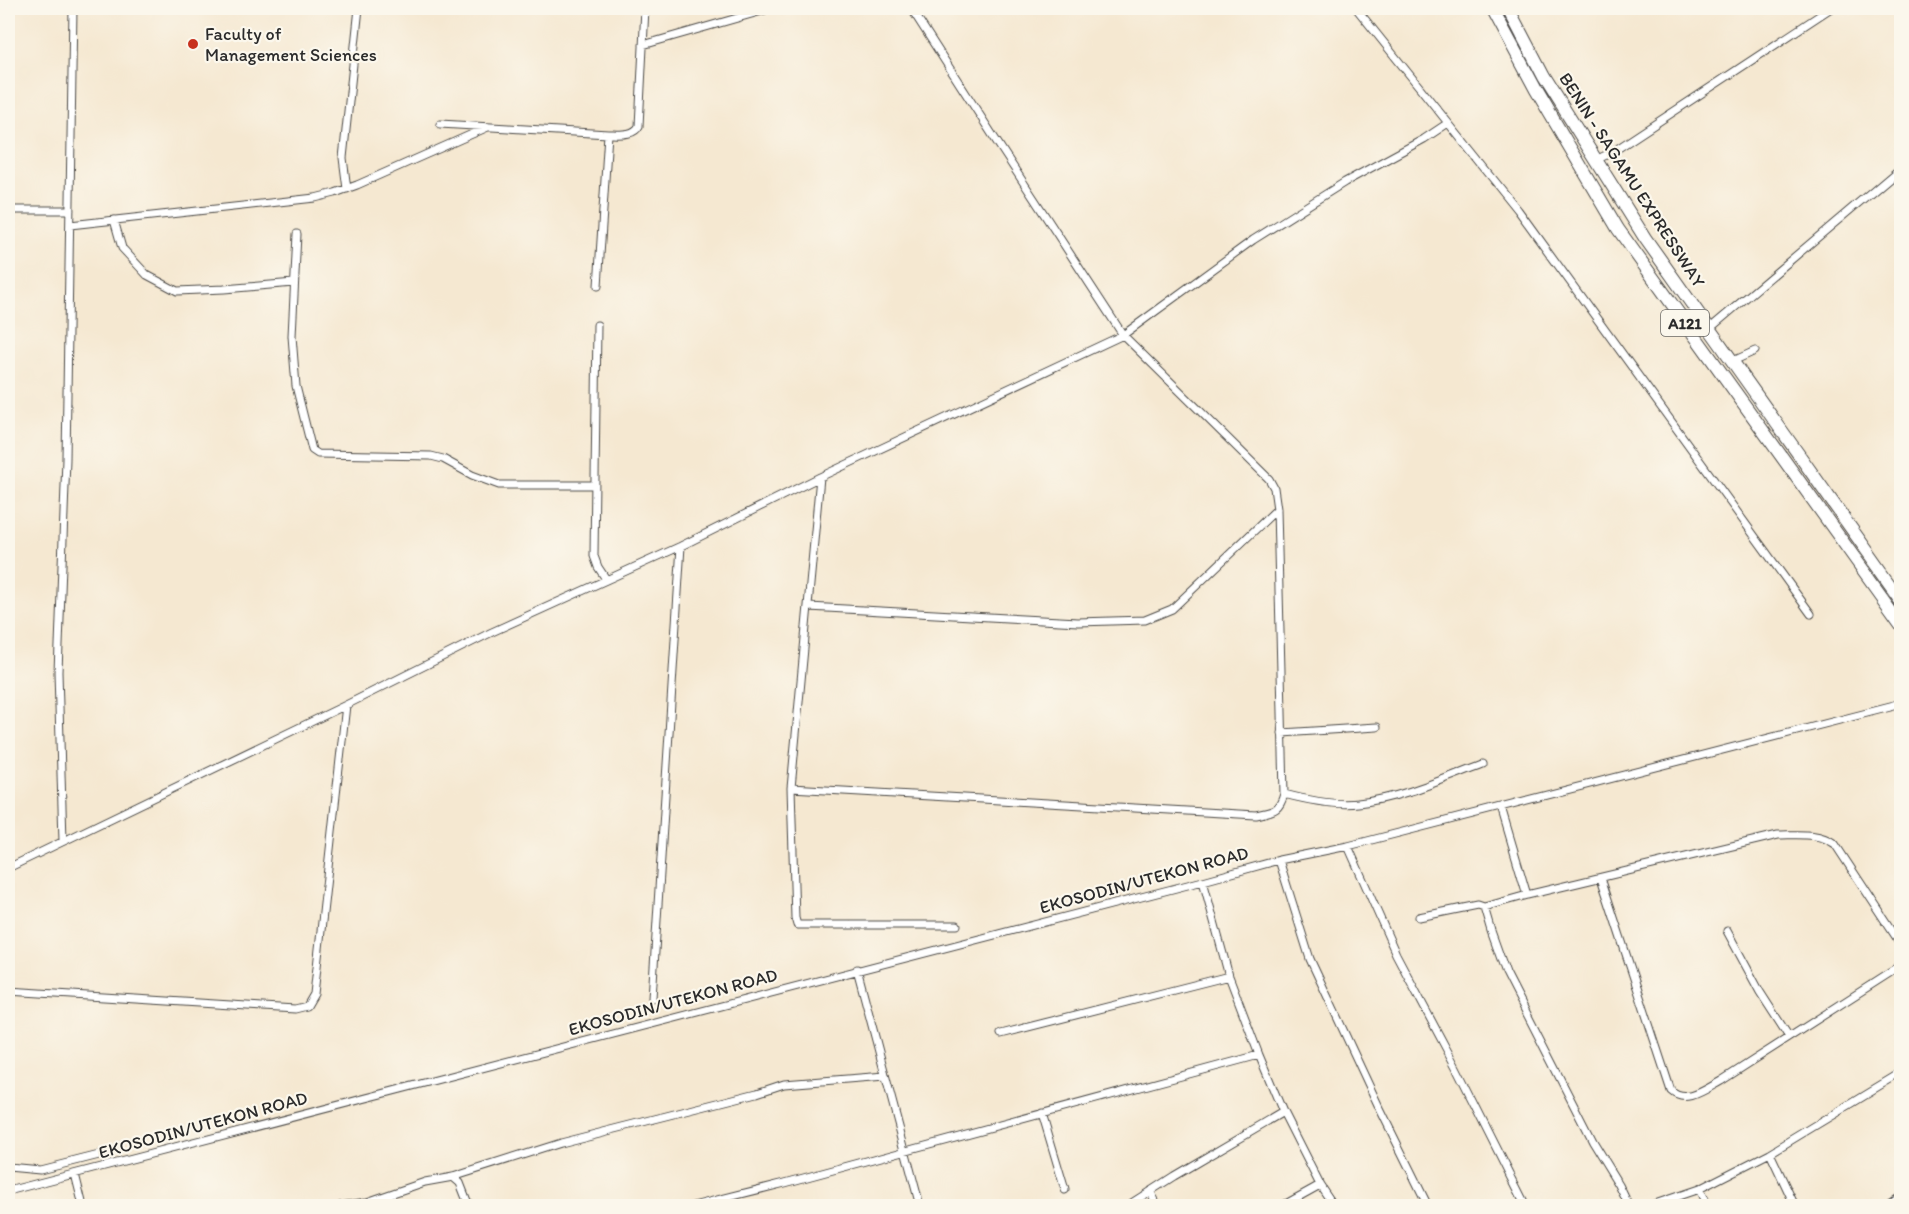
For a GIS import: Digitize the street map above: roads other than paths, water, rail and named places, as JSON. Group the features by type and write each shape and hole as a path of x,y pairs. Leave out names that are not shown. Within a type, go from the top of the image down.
{"highway":[{"name":"A121","path":"1492,8 1536,90 1618,229 1902,624"},
{"name":"BENIN - SAGAMU EXPRESSWAY","path":"1508,8 1544,77 1617,195 1708,330 1902,600"},
{"path":"1604,204 1617,195"}],"street":[{"path":"63,841 58,672 66,459 73,8"},
{"path":"347,189 343,158 359,8"},
{"path":"440,124 608,134 634,132 638,129 645,8"},
{"path":"644,45 772,8"},
{"path":"791,788 1256,814 1272,812 1280,806 1284,794 1277,509 1274,488 1269,479 1123,334 911,8"},
{"path":"1356,8 1518,210 1811,615"},
{"path":"1596,160 1614,151 1831,8"},
{"path":"8,868 492,632 681,546 820,477 1123,334 1253,240 1345,182 1424,139 1448,123"},
{"path":"70,225 315,198 347,189 488,127"},
{"path":"598,286 608,134"},
{"path":"1708,330 1902,166"},
{"path":"8,210 70,210"},
{"path":"114,220 122,248 147,275 177,291 294,283"},
{"path":"297,234 292,336 296,386 312,450 318,454 430,456 443,459 472,475 499,485 594,485"},
{"path":"597,325 594,555 606,579"},
{"path":"1731,362 1755,351"},
{"path":"820,477 791,788 797,925 957,925"},
{"path":"809,607 1078,622 1145,620 1172,609 1277,509"},
{"path":"652,998 681,546"},
{"name":"EKOSODIN/UTEKON ROAD","path":"8,1191 1279,860 1348,846 1902,704"},
{"path":"8,991 295,1009 307,1006 314,994 346,705"},
{"path":"1282,733 1377,727"},
{"path":"1284,794 1309,801 1356,803 1395,796 1483,764"},
{"path":"1501,807 1527,895"},
{"path":"1419,917 1478,905 1484,906 1778,835 1815,835 1835,844 1902,946"},
{"path":"1348,846 1396,954 1526,1206"},
{"path":"1279,860 1310,959 1428,1206"},
{"path":"1601,878 1671,1091 1676,1096 1689,1096 1721,1081 1902,964"},
{"path":"1203,881 1228,976 1258,1055 1283,1112 1320,1185 1334,1206"},
{"path":"1484,906 1506,974 1592,1142 1619,1185 1629,1206"},
{"path":"1726,931 1760,992 1789,1037"},
{"path":"858,969 920,1206"},
{"path":"1001,1034 1228,976"},
{"path":"693,1206 785,1184 1258,1055"},
{"path":"1649,1206 1699,1189 1770,1153 1902,1073"},
{"path":"340,1206 368,1204 425,1182 453,1177 560,1143 758,1093 784,1084 885,1076"},
{"path":"1127,1206 1283,1112"},
{"path":"1042,1113 1065,1190"},
{"path":"8,1167 40,1170 107,1153"},
{"path":"1770,1153 1795,1206"},
{"path":"75,1174 83,1206"},
{"path":"453,1177 460,1183 469,1206"},
{"path":"1282,1206 1320,1185"},
{"path":"1699,1189 1707,1206"},
{"path":"1150,1191 1158,1206"},
{"path":"1882,1206 1902,1192"}],"place":[{"name":"Faculty of Management Sciences","path":"193,44"}]}
